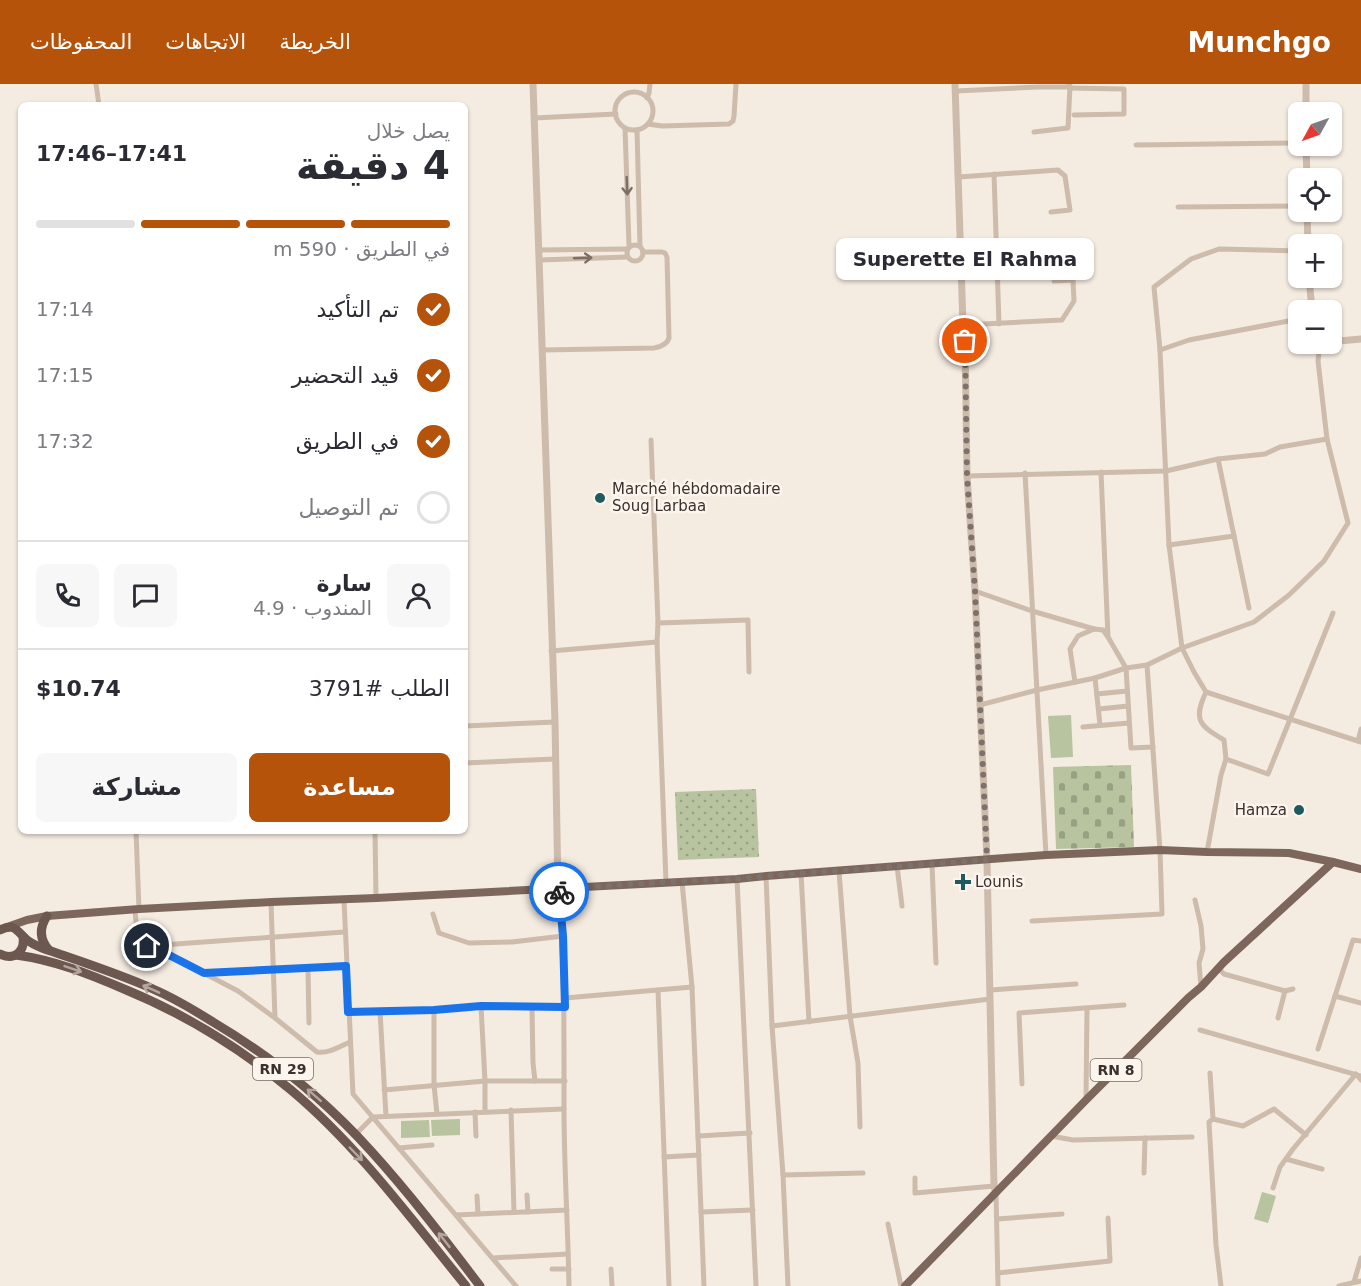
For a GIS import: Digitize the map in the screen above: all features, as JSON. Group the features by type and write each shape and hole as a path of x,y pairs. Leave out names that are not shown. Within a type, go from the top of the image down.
{"highway":[{"path":"47,916 42,924 41,934 43,943 49,950"},
{"path":"0,954 6,957 16,955 20,953 24,945 22,935 15,928 4,928"},
{"name":"RN 29","path":"22,935 37,946 154,990 195,1011 234,1035 300,1082 371,1150 480,1286"},
{"name":"RN 29","path":"16,955 64,966 148,999 210,1032 260,1066 305,1103 362,1160 466,1286"}],"main road":[{"path":"4,928 47,916 137,909 737,879 1046,855 1160,850 1289,853 1361,869"},
{"name":"RN 8","path":"903,1286 995,1189 1218,968 1333,862"},
{"path":"22,935 31,919"}],"street":[{"path":"96,84 99,102"},
{"path":"533,84 555,722 558,889 563,936 565,998 564,1108 569,1286"},
{"path":"647,98 650,84"},
{"path":"648,124 662,126 729,124 734,117 736,84"},
{"path":"1306,84 1306,102"},
{"path":"1034,132 1068,128 1070,85"},
{"path":"998,1286 987,860 975,591 967,476 965,341 956,88 1067,87 1070,85 1124,89 1124,114 1074,115"},
{"path":"635,93 647,98 653,108 648,124 638,130 625,128 619,122 616,114 618,102 624,96 635,93"},
{"path":"534,118 616,114"},
{"path":"625,128 628,257"},
{"path":"539,260 628,257 637,261 640,259 643,252 640,246 638,130"},
{"path":"1136,145 1288,143"},
{"path":"959,177 1058,170 1065,176 1070,210 1051,212"},
{"path":"994,174 999,324"},
{"path":"1178,207 1288,206"},
{"path":"538,250 628,248 633,244 640,246"},
{"path":"996,245 1030,245 1030,251 997,252"},
{"path":"1288,251 1219,249 1191,259 1154,287 1160,351 1169,545 1182,648 1206,692 1359,741 1361,729"},
{"path":"542,350 654,348 660,347 668,340 667,258 662,252 643,252"},
{"path":"963,325 1062,320 1074,301 1073,280 1054,281"},
{"path":"1160,351 1189,340 1288,321"},
{"path":"1342,341 1361,339"},
{"path":"980,705 1095,678 1126,668 1147,665 1182,648 1254,622 1289,595 1324,561 1348,523 1327,439 1319,354"},
{"path":"967,476 1166,471 1218,459 1264,454 1280,447 1327,439"},
{"path":"651,440 666,882"},
{"path":"1218,459 1249,608"},
{"path":"1101,472 1108,637"},
{"path":"1025,473 1046,855"},
{"path":"1169,545 1234,536"},
{"path":"975,591 1032,611 1102,630 1126,668 1131,747 1153,747"},
{"path":"1226,759 1268,774 1333,613"},
{"path":"658,623 748,620 749,672"},
{"path":"1075,682 1070,649 1078,636 1094,629"},
{"path":"551,651 657,642"},
{"path":"1032,921 1162,914 1160,850 1147,665"},
{"path":"1095,678 1100,725"},
{"path":"1097,694 1127,691"},
{"path":"1206,692 1198,708 1200,722 1208,731 1224,740 1226,759 1206,852"},
{"path":"1099,709 1128,706"},
{"path":"468,726 555,722"},
{"path":"1083,727 1129,723"},
{"path":"468,763 555,759"},
{"path":"136,834 138,938 143,945 171,956 238,991 317,1052 327,1052 350,1042"},
{"path":"375,834 376,898"},
{"path":"932,864 936,963"},
{"path":"897,866 902,906"},
{"path":"839,871 850,1016 858,1063 860,1127"},
{"path":"801,873 809,1022"},
{"path":"766,876 772,1026 783,1175 788,1286"},
{"path":"737,879 756,1286"},
{"path":"682,882 692,987 704,1286"},
{"path":"344,900 353,1094 516,1286"},
{"path":"1194,900 1202,926 1203,949 1199,963 1201,987"},
{"path":"271,902 275,1018"},
{"path":"433,914 439,933 469,943 512,942 563,936"},
{"path":"147,946 344,932"},
{"path":"1318,1049 1353,940 1361,941"},
{"path":"204,973 346,966"},
{"path":"1218,968 1224,974 1285,991 1293,989"},
{"path":"308,969 309,1023"},
{"path":"991,990 1076,984"},
{"path":"565,998 692,987"},
{"path":"658,990 669,1286"},
{"path":"1278,1018 1285,991"},
{"path":"1335,996 1361,1003"},
{"path":"772,1026 990,999"},
{"path":"1022,1084 1019,1013 1124,1005"},
{"path":"348,1012 434,1010 481,1006 565,1007"},
{"path":"481,1006 485,1111"},
{"path":"532,1008 535,1081"},
{"path":"1086,1100 1087,1009"},
{"path":"434,1010 436,1114"},
{"path":"380,1011 386,1116"},
{"path":"1200,1030 1359,1077 1286,1159 1280,1167 1274,1188"},
{"path":"1210,1073 1213,1119 1209,1122 1216,1245 1221,1286"},
{"path":"384,1090 485,1081 565,1081"},
{"path":"355,1135 373,1117 564,1108"},
{"path":"1213,1119 1243,1126 1274,1109 1306,1134"},
{"path":"511,1110 514,1212"},
{"path":"475,1112 476,1136"},
{"path":"698,1136 750,1133"},
{"path":"1051,1136 1073,1140 1192,1137"},
{"path":"1144,1173 1145,1138"},
{"path":"399,1148 432,1145"},
{"path":"664,1157 699,1155"},
{"path":"1286,1159 1322,1169"},
{"path":"783,1175 863,1173"},
{"path":"915,1178 915,1193 995,1189"},
{"path":"527,1195 528,1212"},
{"path":"477,1196 478,1214"},
{"path":"456,1215 567,1210"},
{"path":"701,1212 753,1210"},
{"path":"997,1219 1062,1214"},
{"path":"998,1273 1110,1261 1108,1218"},
{"path":"888,1224 903,1286"},
{"path":"493,1258 568,1254"},
{"path":"1339,1286 1358,1282 1361,1258"},
{"path":"552,1269 569,1269"},
{"path":"611,1269 612,1286"}],"green space":[{"path":"1071,715 1073,757 1051,758 1048,716"},
{"path":"1131,765 1134,847 1056,849 1053,767"},
{"path":"756,789 759,857 678,860 675,792"},
{"path":"460,1119 460,1135 432,1136 431,1120"},
{"path":"429,1120 430,1137 401,1138 401,1121"},
{"path":"1262,1192 1276,1196 1268,1223 1254,1219"}],"way so far":[{"path":"559,892 558,889 737,879 987,860 975,591 967,476 965,341"}],"place":[{"name":"Superette El Rahma","path":"965,341"},
{"name":"Marché hébdomadaire Soug Larbaa","path":"600,498"},
{"name":"Hamza","path":"1299,810"},
{"name":"Lounis","path":"963,882"}],"route":[{"path":"147,946 204,973 346,966 348,1012 434,1010 481,1006 565,1007 559,892"}]}
